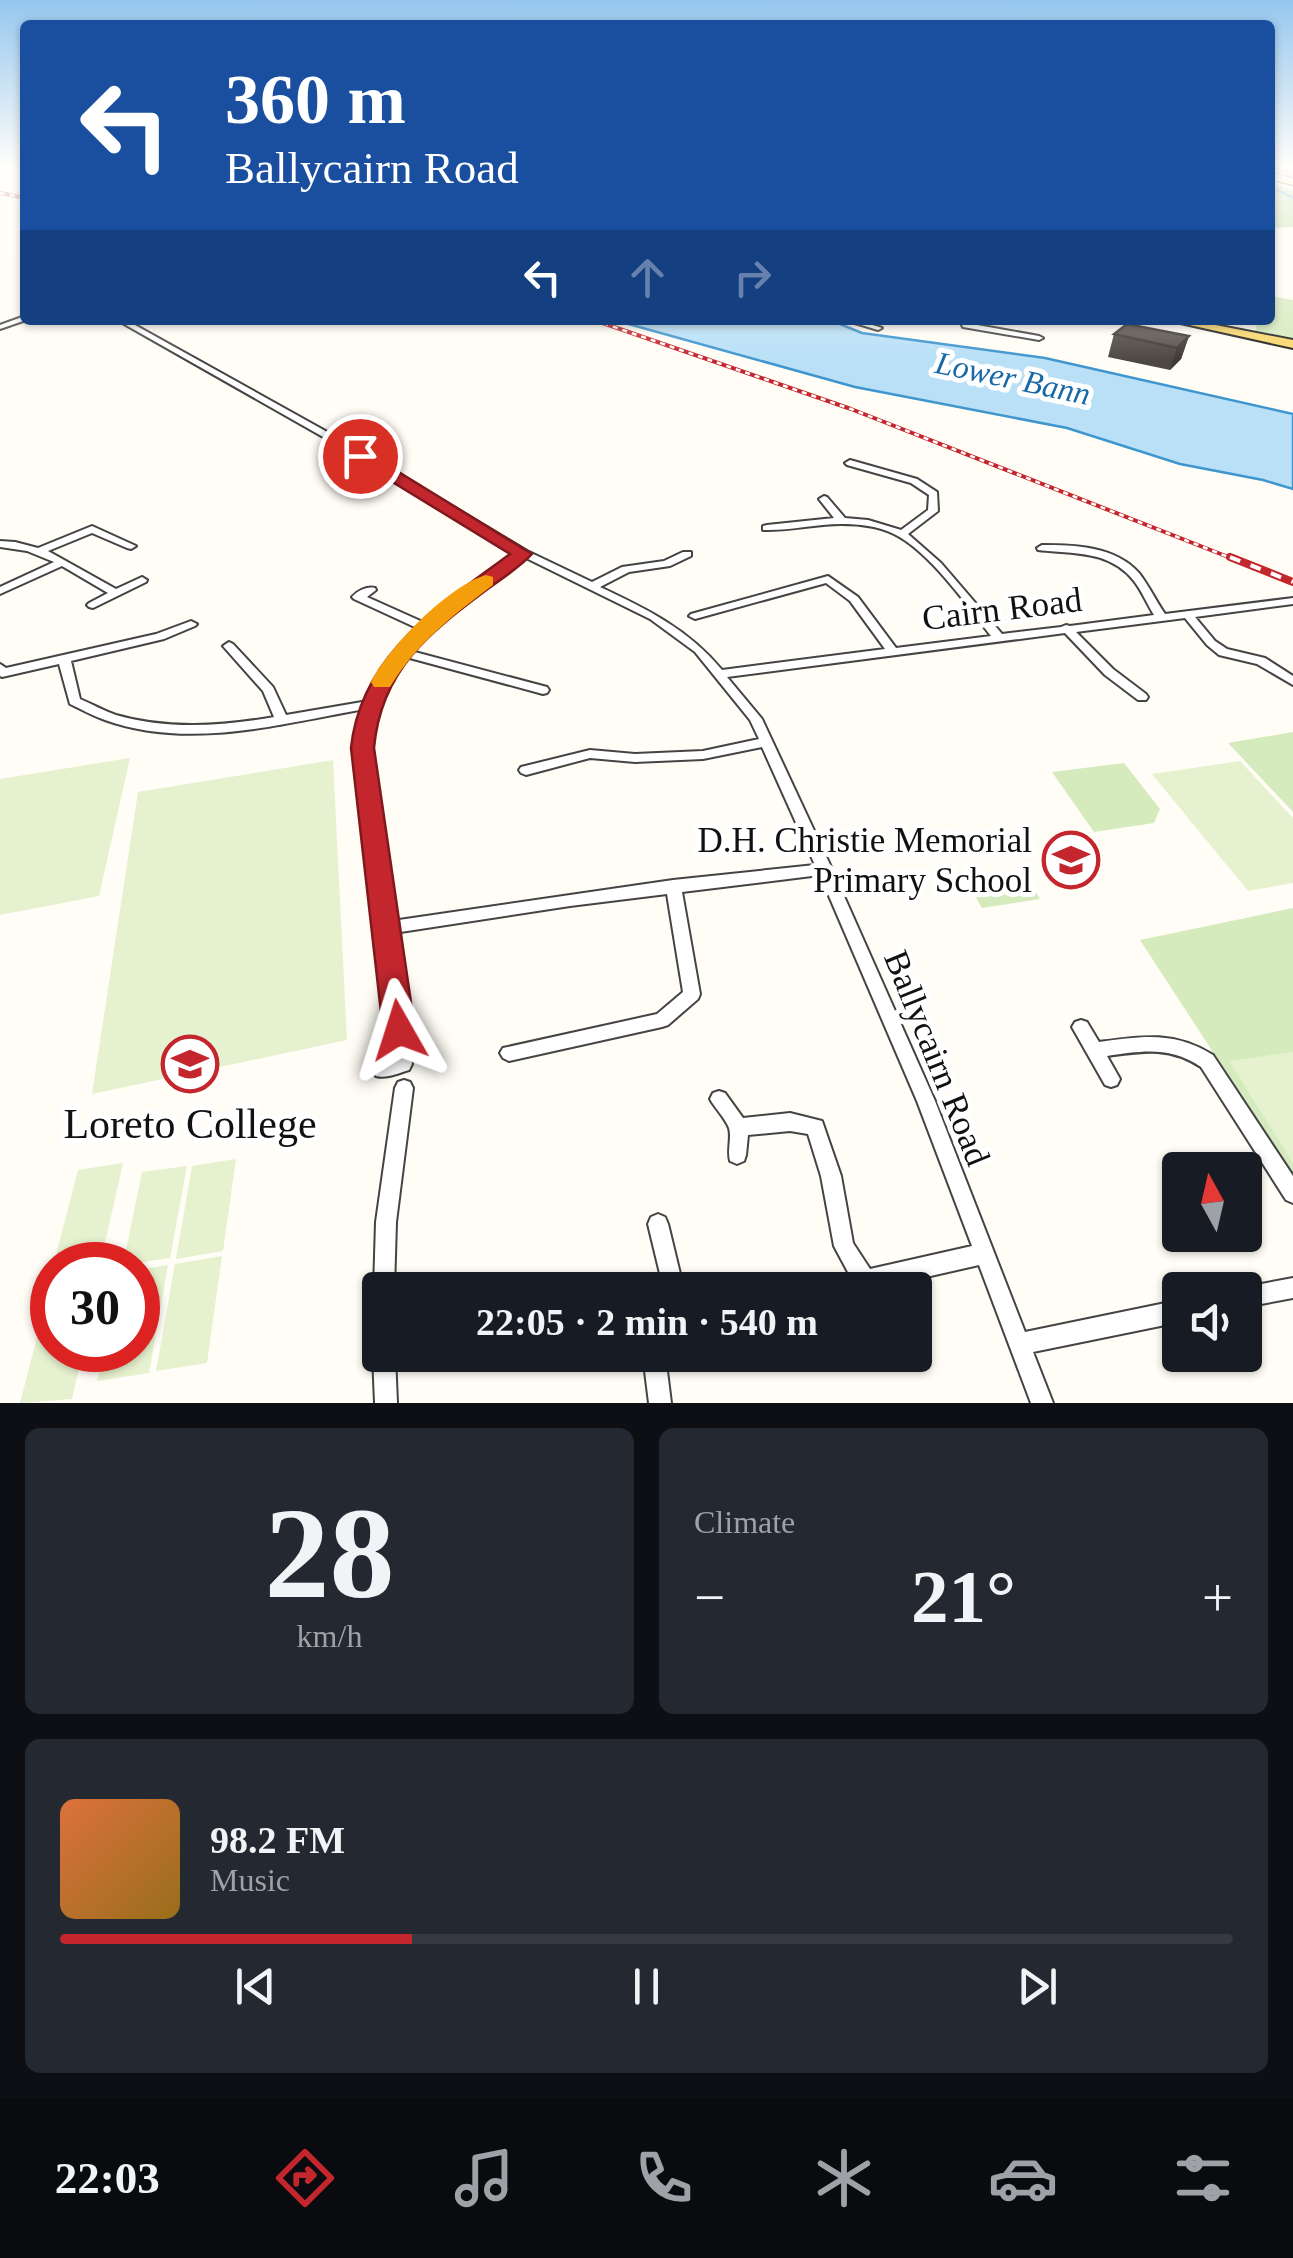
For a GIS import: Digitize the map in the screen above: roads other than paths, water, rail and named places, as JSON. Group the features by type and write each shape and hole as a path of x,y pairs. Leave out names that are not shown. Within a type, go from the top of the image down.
{"main road":[{"path":"1198,325 1293,344"}],"street":[{"name":"Ballycairn Road","path":"130,325 335,440 523,554 654,617 699,650 756,719 825,868 926,1101 1042,1403"},
{"path":"867,325 878,328"},
{"path":"966,325 1040,338"},
{"path":"1025,335 1032,325"},
{"path":"850,463 914,481 934,494 933,511 902,534"},
{"path":"824,499 842,520"},
{"path":"768,528 842,520 902,534 957,587 998,637"},
{"path":"39,551 92,529 127,544 140,534"},
{"path":"0,544 18,544 39,551 116,593"},
{"path":"1042,548 1083,550 1118,562 1140,580 1162,618"},
{"path":"382,1070 403,1064 362,748 372,704 400,652 424,627 523,554"},
{"path":"591,587 626,569 666,564 687,554"},
{"path":"0,592 60,563"},
{"path":"695,616 828,578 854,599 892,651"},
{"path":"93,605 142,580"},
{"path":"371,590 358,597 424,627"},
{"name":"Cairn Road","path":"719,674 1293,602"},
{"path":"1188,615 1223,652 1261,661 1293,681"},
{"path":"0,668 2,672 160,637 191,624"},
{"path":"1066,628 1108,672 1142,697"},
{"path":"229,646 269,690 281,719"},
{"path":"400,652 542,690"},
{"path":"64,658 74,700 94,712 144,728 209,731 372,704"},
{"path":"526,770 590,754 635,758 703,755 766,742"},
{"path":"388,928 825,868"},
{"path":"509,1053 662,1020 692,994 674,886"},
{"path":"1081,1027 1110,1079"},
{"path":"1094,1050 1157,1042 1189,1047 1207,1061 1293,1193"},
{"path":"385,1272 386,1222 404,1088"},
{"path":"719,1099 739,1126 737,1155"},
{"path":"739,1126 790,1122 815,1128 831,1176 844,1246 860,1272"},
{"path":"658,1224 670,1272"},
{"path":"901,1272 982,1254"},
{"path":"1262,1294 1293,1288"},
{"path":"1018,1344 1162,1315"},
{"path":"385,1372 386,1403"},
{"path":"656,1372 660,1403"}],"water":[{"name":"Lower Bann","path":"632,325 842,325 862,333 1045,358 1293,414 1293,489 1180,464 1067,428 855,387"}],"railway":[{"path":"608,325 851,409 1236,560"},
{"path":"1230,557 1293,582"}],"place":[{"name":"D.H. Christie Memorial Primary School","path":"1071,860"},
{"name":"Loreto College","path":"190,1064"}]}
